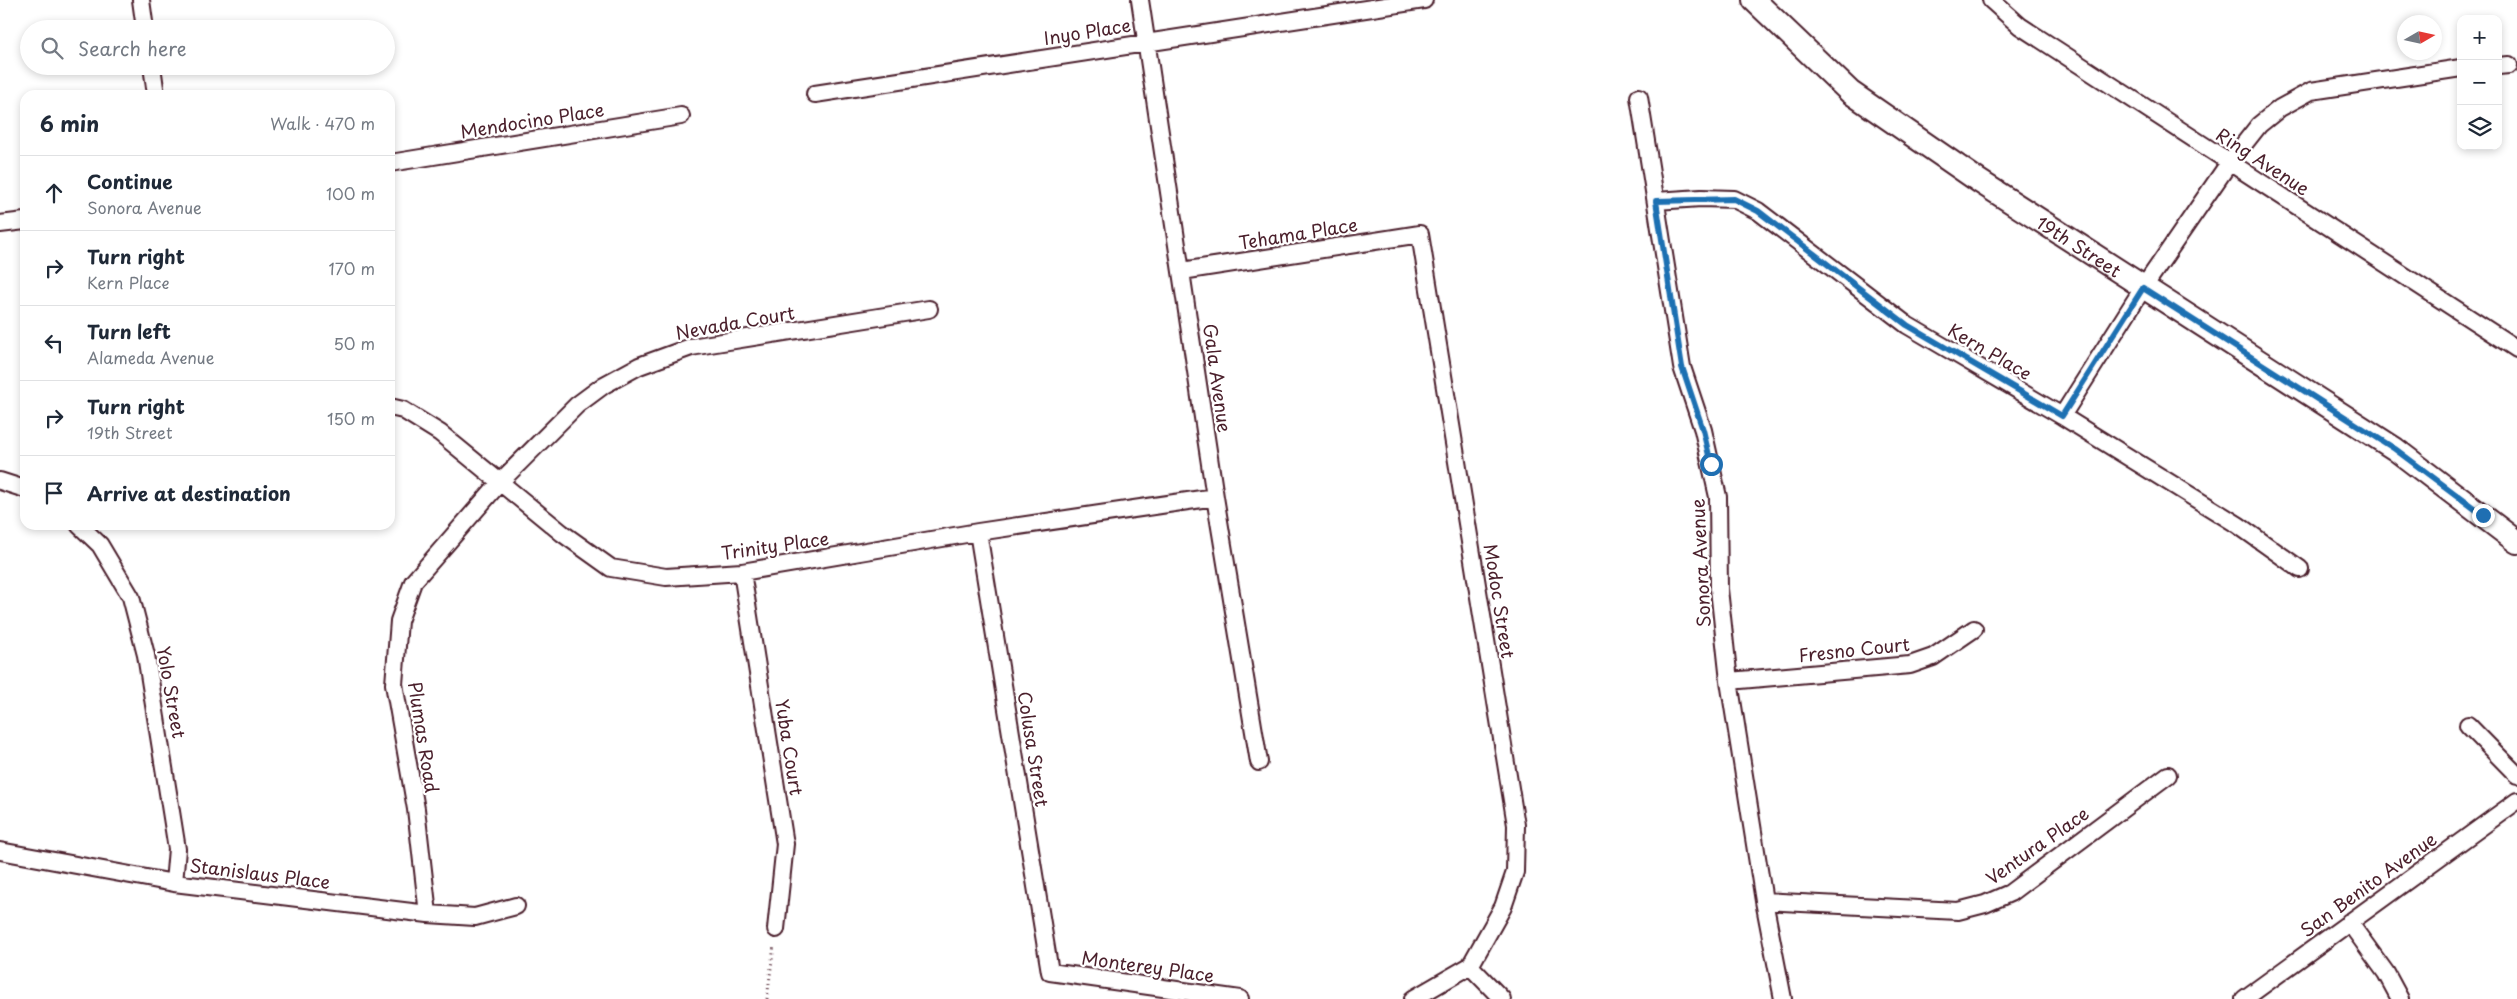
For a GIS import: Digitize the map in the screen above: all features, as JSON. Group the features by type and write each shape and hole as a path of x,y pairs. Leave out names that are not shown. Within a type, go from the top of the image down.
{"street":[{"path":"141,0 144,20"},
{"name":"Gala Avenue","path":"1140,0 1215,497 1259,762"},
{"name":"Inyo Place","path":"815,94 1424,0"},
{"name":"19th Street","path":"1754,0 1850,92 1978,180 2395,449 2517,542"},
{"name":"Ring Avenue","path":"1991,0 2020,26 2517,349"},
{"path":"2062,416 2143,288 2229,163 2259,125 2280,108 2311,90 2457,69"},
{"path":"153,75 155,90"},
{"name":"Sonora Avenue","path":"1639,97 1682,367 1703,430 1718,497 1719,589 1729,681 1764,901 1784,999"},
{"name":"Mendocino Place","path":"395,162 681,116"},
{"name":"Kern Place","path":"1656,201 1734,199 1758,211 1907,325 2062,416 2238,525 2300,569"},
{"path":"0,224 20,221"},
{"name":"Tehama Place","path":"1182,271 1420,234"},
{"name":"Modoc Street","path":"1420,234 1516,825 1515,872 1503,907 1470,966"},
{"name":"Nevada Court","path":"500,481 577,405 604,385 664,356 691,347 930,309"},
{"name":"Trinity Place","path":"395,408 403,410 440,433 562,534 611,568 666,577 742,572 978,532 1215,497"},
{"path":"0,481 20,487"},
{"name":"Plumas Road","path":"428,914 416,809 394,684 399,621 413,582 500,481"},
{"name":"Yolo Street","path":"84,530 100,545 131,597 144,645 177,849 174,883"},
{"name":"Colusa Street","path":"978,532 1050,972"},
{"name":"Yuba Court","path":"742,572 785,844 776,929"},
{"name":"Fresno Court","path":"1729,681 1910,666 1933,658 1974,629"},
{"path":"2468,725 2517,775"},
{"name":"Ventura Place","path":"1764,901 1958,910 1985,904 2010,893 2168,775"},
{"name":"San Benito Avenue","path":"2244,999 2517,801"},
{"name":"Stanislaus Place","path":"0,851 174,883 428,914 475,917 516,906"},
{"path":"2349,922 2386,973 2400,999"},
{"path":"1413,999 1470,966 1502,999"},
{"name":"Monterey Place","path":"1050,972 1240,999"}],"path":[{"path":"767,999 776,929"}],"route":[{"path":"1711,464 1703,430 1682,367 1656,201 1701,198 1734,199 1758,211 1907,325 2062,416 2143,288 2395,449 2483,515"}]}
